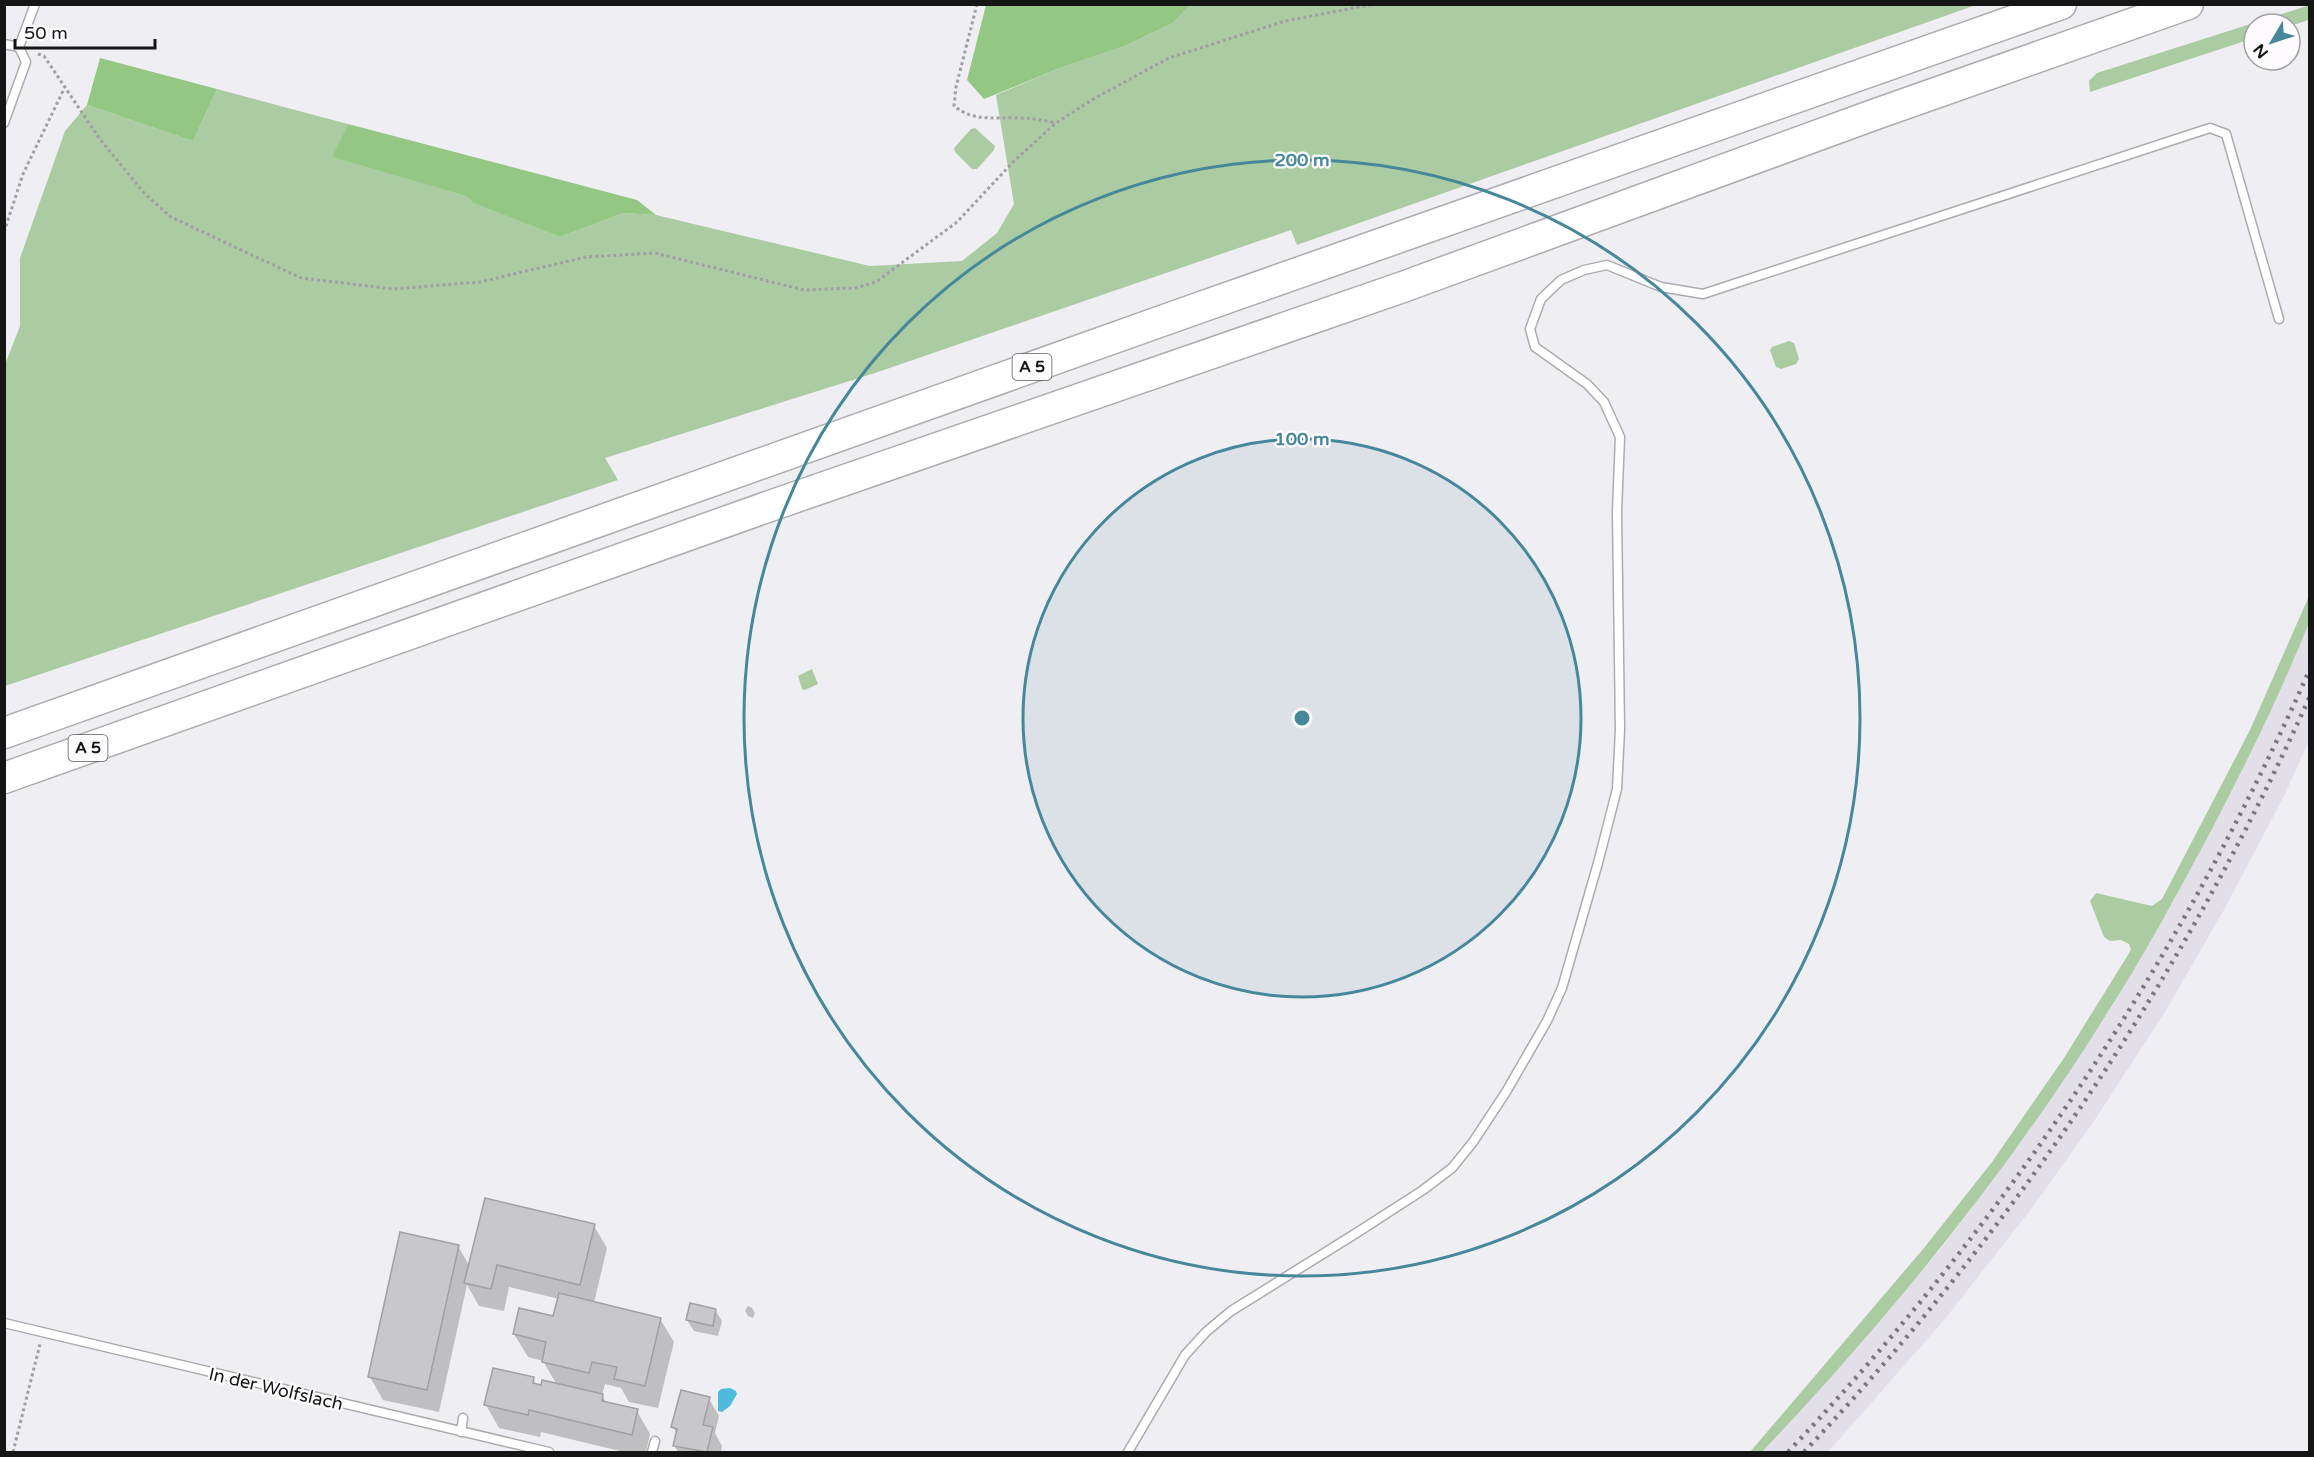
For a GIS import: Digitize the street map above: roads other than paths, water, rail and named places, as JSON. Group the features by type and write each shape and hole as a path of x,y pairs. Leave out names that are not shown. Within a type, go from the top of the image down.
{"highway":[{"name":"A 5","path":"4,733 2061,4"},
{"name":"A 5","path":"4,778 759,510 1400,288 1876,114 2188,4"}],"lane":[{"path":"4,123 26,62 19,47 35,4"},
{"path":"4,44 19,47"},
{"path":"1128,1452 1185,1355 1206,1332 1231,1311 1423,1190 1452,1168 1473,1142 1506,1092 1562,988 1599,863 1617,789 1620,730 1617,511 1620,438 1604,402 1587,384 1535,347 1530,329 1541,299 1562,280 1584,270 1607,265 1661,287 1703,294 2210,128 2226,134 2279,319"},
{"name":"In der Wolfslach","path":"4,1323 42,1334 549,1452"},
{"path":"460,1432 463,1418"},
{"path":"652,1452 655,1441"}],"water":[{"path":"730,1388 737,1394 730,1406 722,1412 718,1411 718,1392 721,1389"}],"railway":[{"path":"1788,1452 1868,1364 1943,1273 2015,1179 2082,1083 2146,983 2205,881 2310,669"},
{"path":"1804,1452 1881,1367 1954,1280 2023,1189 2088,1095 2150,999 2208,900 2261,799 2310,696"}]}
